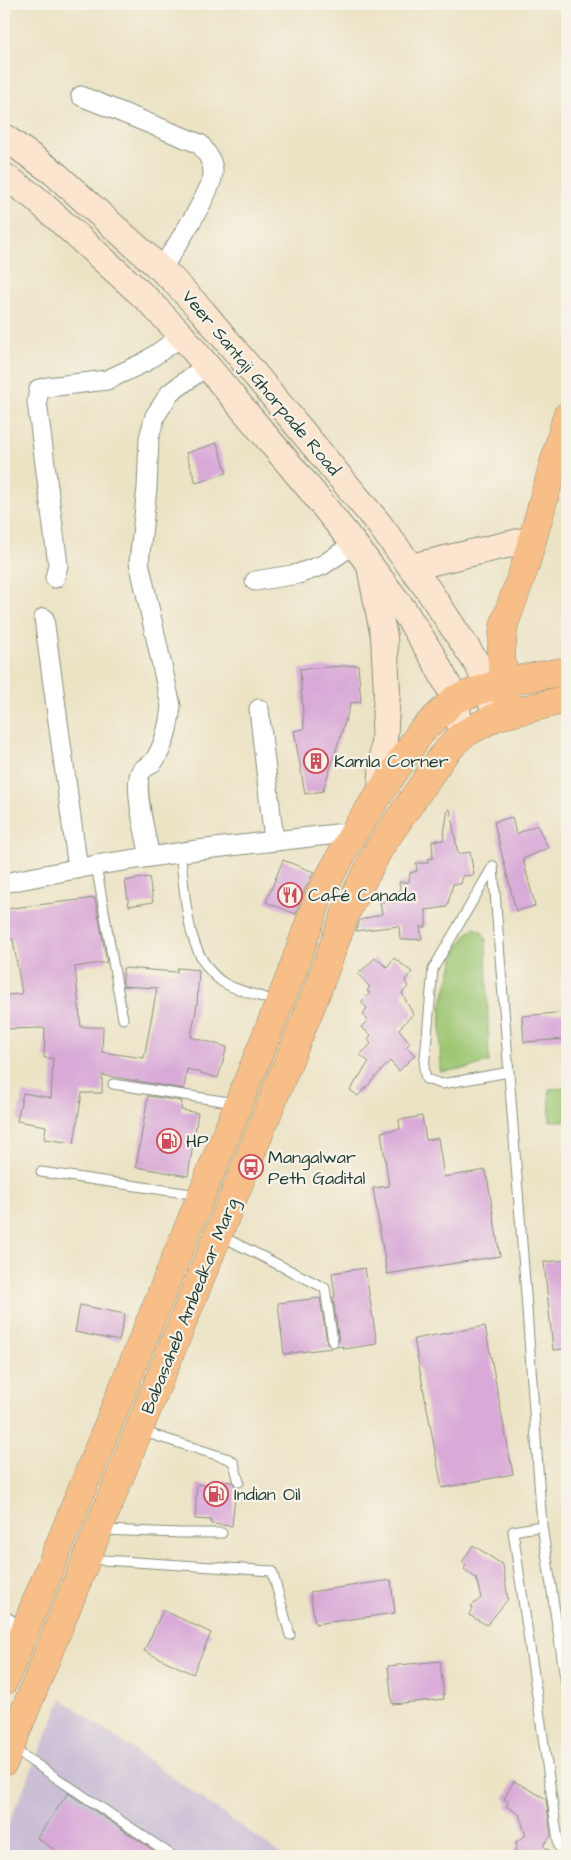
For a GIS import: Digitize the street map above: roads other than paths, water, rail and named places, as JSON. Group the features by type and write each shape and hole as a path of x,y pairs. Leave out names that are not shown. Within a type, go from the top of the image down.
{"main road":[{"name":"Veer Santaji Ghorpade Road","path":"4,138 53,172 161,269 203,312 362,504 429,591 490,678"},
{"name":"Veer Santaji Ghorpade Road","path":"4,176 34,197 149,301 182,336 354,544 403,609 432,657 455,699 462,735"},
{"path":"490,678 501,654 504,625 532,538 567,416"},
{"path":"411,567 532,538"},
{"path":"370,564 384,646 386,694 381,791"},
{"path":"515,593 515,631 518,650 522,660 538,677"},
{"path":"455,699 490,678 538,677 567,671"},
{"path":"490,678 511,713"},
{"name":"Babasaheb Ambedkar Marg","path":"4,1681 11,1639 201,1196 280,1003 319,896 354,832 420,733 455,699"},
{"name":"Babasaheb Ambedkar Marg","path":"7,1755 318,991 346,912 380,847 444,754 462,735 511,713 567,699"}],"street":[{"path":"81,96 200,144 209,158 214,174 201,205 161,269"},
{"path":"55,578 58,565 37,402 39,389 107,380 146,362 182,336"},
{"path":"150,857 138,783 141,770 153,762 162,742 169,724 171,706 139,562 147,488 149,438 155,416 170,393 206,366"},
{"path":"255,581 298,574 324,565 354,544"},
{"path":"44,618 78,869"},
{"path":"259,708 274,841"},
{"path":"4,883 96,865 180,852 354,832"}],"lane":[{"path":"180,852 189,919 195,946 207,967 224,983 280,1003"},
{"path":"96,865 123,1019"},
{"path":"509,1072 442,1084 426,1080 424,1069 433,969 493,866 509,1072 542,1526 567,1691"},
{"path":"113,1084 238,1104"},
{"path":"41,1172 201,1196"},
{"path":"218,1235 325,1288 333,1342"},
{"path":"139,1431 229,1459 234,1463 239,1482"},
{"path":"542,1526 513,1531 559,1847 567,1854"},
{"path":"98,1530 181,1534 222,1533"},
{"path":"86,1559 272,1571 290,1635"},
{"path":"7,1755 173,1856"}],"place":[{"name":"Kamla Corner","path":"316,761"},
{"name":"Café Canada","path":"290,895"},
{"name":"HP","path":"169,1141"},
{"name":"Mangalwar Peth Gadital","path":"251,1167"},
{"name":"Indian Oil","path":"216,1494"}]}
